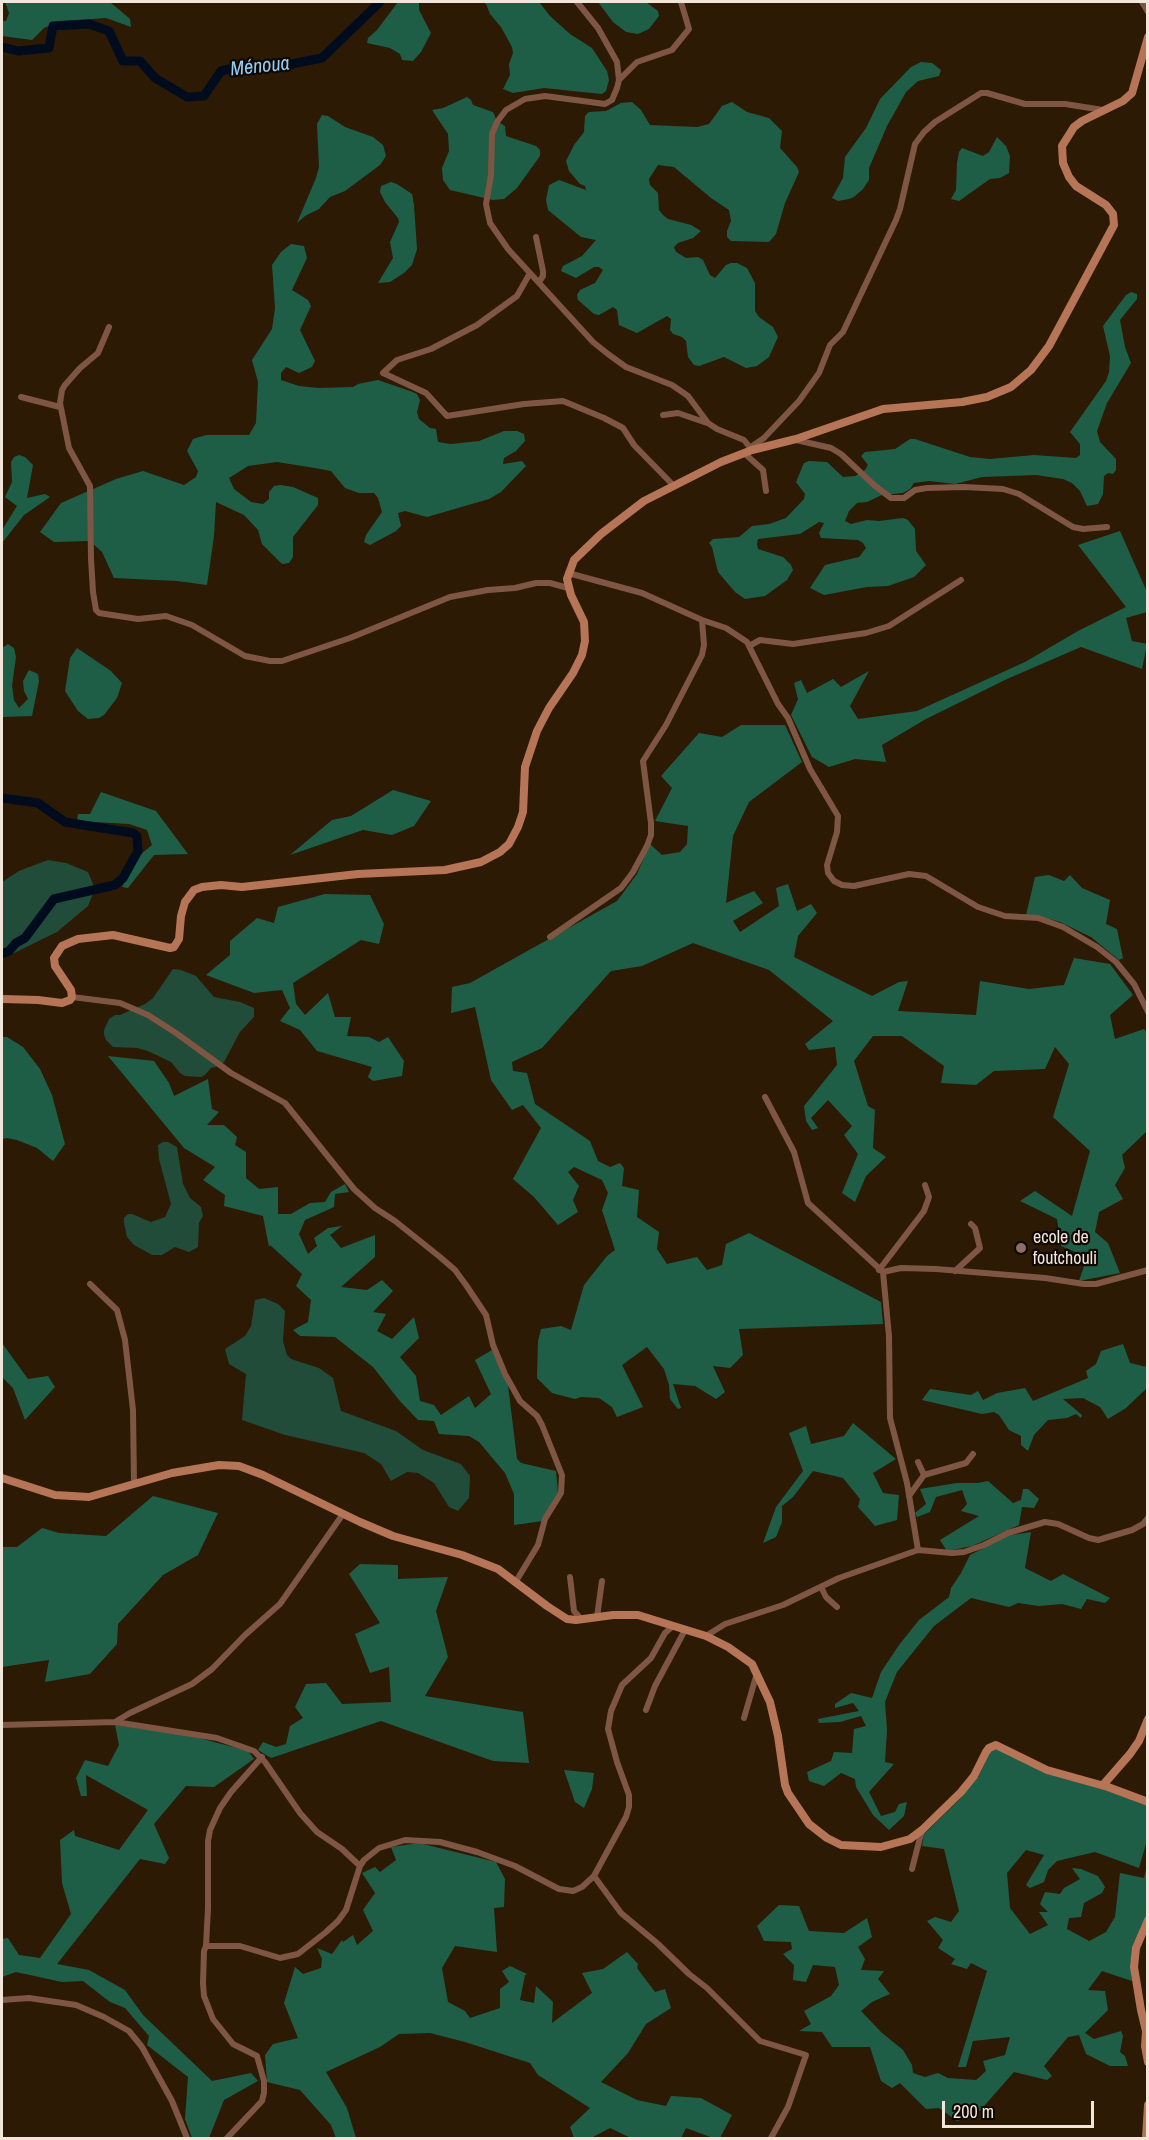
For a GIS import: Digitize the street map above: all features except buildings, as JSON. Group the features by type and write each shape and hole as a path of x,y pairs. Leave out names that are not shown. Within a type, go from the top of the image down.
{"street":[{"path":"577,2 609,46 617,62 619,80"},
{"path":"681,2 689,29 672,50 637,62 619,80 609,103 599,104 545,96 525,99 506,110 493,128 491,176 486,204 490,223 508,249 594,342 626,367 662,380 683,392 708,423"},
{"path":"1142,2 1148,12"},
{"path":"72,997 71,990 54,962 56,953 62,946 86,937 113,935 174,947 179,939 185,902 194,890 202,887 221,885 242,887 358,874 445,870 481,862 500,852 513,838 519,827 523,812 525,767 537,731 582,656 585,640 584,622 568,588 568,573 574,560 601,534 644,501 749,450 796,439 883,410 962,402 987,397 1011,387 1031,370 1052,341 1114,225 1113,214 1106,205 1072,182 1065,170 1062,146 1074,128 1126,99 1132,93 1148,37"},
{"path":"749,450 764,438 799,401 819,374 830,345 843,332 898,214 915,144 924,132 935,122 981,93 1015,103 1065,104 1103,110"},
{"path":"536,237 543,271 543,276 538,282"},
{"path":"530,273 517,297 477,325 431,349 397,360 383,373 426,393 447,416 524,404 563,401 623,428 634,445 673,485"},
{"path":"109,327 98,353 65,384 60,407 69,448 90,486 93,592 96,610 102,615 138,619 166,616 192,625 246,656 282,661 350,638 450,597 536,583 550,583 568,588"},
{"path":"21,397 60,407"},
{"path":"663,415 678,413 739,437 763,470 766,491"},
{"path":"796,439 831,448 841,454 891,498 904,498 915,490 927,488 1003,489 1019,494 1073,527 1083,530 1107,527"},
{"path":"568,573 642,593 702,620 726,628 741,637 749,646 778,704 788,718 810,769 838,816 837,832 827,865 828,873 834,881 842,885 854,886 909,874 926,876 978,907 1005,916 1038,918 1063,927 1092,943 1116,962 1134,984 1148,1012"},
{"path":"749,646 760,640 793,644 866,633 889,626 961,580"},
{"path":"549,937 621,888 647,846 651,835 651,823 643,761 666,725 702,655 704,645 702,620"},
{"path":"2,999 38,999 62,1003 72,997 120,1003 164,1024 231,1073 285,1103 354,1189 375,1208 440,1257 461,1277 486,1315 498,1358 517,1396 537,1416 542,1425 562,1475 561,1492 545,1519 538,1545 515,1583"},
{"path":"765,1097 794,1152 807,1203 881,1271 889,1336 890,1418 909,1496 918,1550"},
{"path":"881,1271 924,1211 929,1197 925,1185"},
{"path":"955,1271 980,1248 975,1228 971,1224"},
{"path":"881,1271 902,1268 955,1271 1096,1284 1148,1270"},
{"path":"90,1284 117,1310 125,1340 133,1410 134,1482"},
{"path":"909,1496 924,1475 966,1463 973,1454"},
{"path":"918,1462 924,1475"},
{"path":"2,1478 55,1495 77,1497 100,1495 134,1482 195,1469 239,1466 406,1541 489,1564 571,1620 638,1615 706,1636 742,1656 752,1665 770,1702 775,1720 785,1785 801,1813 814,1828 841,1845 871,1848 904,1842 922,1830 961,1792 974,1776 986,1752 992,1746 999,1745 1047,1770 1103,1785 1148,1802"},
{"path":"115,1722 180,1691 212,1669 280,1604 343,1514"},
{"path":"706,1636 725,1624 783,1605 858,1570 918,1550 964,1552 1008,1533 1045,1522 1058,1524 1089,1538 1098,1539 1116,1536 1137,1528 1148,1518"},
{"path":"570,1577 574,1611 581,1619"},
{"path":"597,1617 602,1581"},
{"path":"822,1587 826,1597 837,1607"},
{"path":"206,1946 240,1946 280,1958 298,1954 338,1921 346,1910 362,1863 379,1848 405,1840 440,1842 502,1861 559,1889 573,1891 582,1887 594,1876 626,1817 630,1801 608,1729 611,1711 622,1685 651,1658 665,1633 673,1626"},
{"path":"646,1710 655,1686 685,1630"},
{"path":"744,1718 757,1673"},
{"path":"1103,1785 1135,1748 1148,1719"},
{"path":"2,1725 115,1722 217,1738 247,1748 262,1757 300,1813 317,1832 354,1860 362,1863"},
{"path":"227,2139 262,2102 264,2081 257,2055 233,2044 223,2034 213,2019 204,1996 208,1841 210,1830 220,1808 262,1757"},
{"path":"912,1869 922,1830"},
{"path":"594,1876 621,1913 657,1942 689,1974 707,1988 760,2041 806,2055 788,2107 771,2139"},
{"path":"1148,1920 1134,1958 1146,2031 1145,2046 1148,2062"},
{"path":"2,2000 29,1998 76,2005 129,2031 136,2037 172,2102 187,2139"},
{"path":"1141,2139 1146,2134 1148,2105"}],"green space":[{"path":"5,2 110,2 130,19 131,27 106,18 61,21 44,28 32,40 2,36 2,21 6,21 9,13"},
{"path":"398,2 419,2 419,10 431,33 421,52 413,61 402,60 400,54 390,48 367,43 368,38"},
{"path":"483,2 539,2 550,16 570,34 592,48 607,71 609,80 606,91 602,94 544,88 513,93 503,89 510,75 512,47"},
{"path":"598,2 646,2 658,11 659,16 649,29 638,34 626,32 613,22"},
{"path":"921,62 932,63 941,70 939,76 918,81 906,92 887,126 869,168 869,180 863,189 849,199 838,201 832,198 843,178 845,157 866,128 880,99 911,67"},
{"path":"467,97 473,105 493,112 497,121 505,126 506,136 536,146 540,150 540,156 517,188 504,199 493,200 450,190 443,180 442,168 449,151 448,134 432,110 443,108"},
{"path":"632,102 641,110 650,125 697,127 709,124 722,106 732,102 747,112 769,118 782,131 780,148 799,172 785,203 776,234 769,242 731,241 727,237 731,221 729,210 674,167 658,165 649,179 650,185 658,193 659,210 663,215 701,231 693,238 678,243 674,247 676,252 686,258 698,257 703,260 710,275 715,278 726,265 731,263 747,268 755,283 755,311 759,317 773,327 778,337 769,357 757,366 746,368 724,357 699,366 694,365 688,357 686,341 673,334 670,330 671,319 667,316 637,333 619,325 617,310 613,307 599,315 594,314 578,300 577,295 580,290 595,283 603,270 599,267 594,267 576,278 561,271 563,266 582,256 596,240 581,237 548,210 546,200 549,185 559,180 586,190 585,186 580,184 569,171 566,161 584,132 585,116 589,112 606,111 621,103"},
{"path":"322,115 328,116 345,127 373,137 383,145 386,156 380,165 345,191 330,197 319,209 297,223 319,167 317,124"},
{"path":"997,137 1006,146 1010,156 1009,173 1000,178 990,179 959,201 951,199 956,190 959,152 962,148 983,156 989,152"},
{"path":"391,182 412,194 417,249 412,265 404,273 390,282 378,283 393,258 390,242 399,222 380,192 381,186"},
{"path":"291,244 304,246 307,258 292,290 308,300 311,306 300,330 315,361 312,367 299,373 286,367 281,373 281,380 299,386 319,388 353,387 378,380 410,391 417,394 420,400 417,412 419,419 430,428 436,429 438,442 451,444 479,441 504,431 517,431 524,434 525,441 516,451 504,458 503,464 522,461 526,466 501,492 489,499 427,517 405,511 398,513 401,526 370,545 364,542 366,535 382,512 374,493 359,493 345,488 331,471 277,462 248,466 229,478 234,489 251,502 263,504 269,499 269,492 274,486 281,485 293,487 318,498 318,505 293,537 293,557 289,563 282,564 262,544 258,530 244,515 216,502 207,585 114,578 102,552 90,541 54,542 40,532 61,503 116,479 143,471 184,485 196,477 198,471 187,451 193,439 206,435 249,435 256,423 258,382 252,360 272,329 275,308 272,265 281,252"},
{"path":"1131,292 1137,294 1137,299 1120,320 1125,347 1131,363 1107,403 1097,431 1100,442 1116,459 1116,470 1113,474 1108,473 1104,476 1103,494 1098,504 1087,506 1080,491 1072,483 1063,479 1036,475 982,477 955,484 929,481 914,483 903,493 882,495 867,502 857,503 849,511 845,521 851,524 867,520 903,518 908,520 915,529 916,551 926,565 914,577 888,586 867,587 824,595 810,588 825,565 859,557 866,548 858,540 821,538 819,533 824,523 819,522 800,534 758,539 758,549 783,557 793,570 787,580 765,596 745,599 735,592 718,572 709,543 713,539 739,537 752,526 769,524 786,518 804,499 805,494 796,482 804,463 809,461 827,462 843,477 855,476 865,470 868,465 861,456 865,452 895,449 910,439 970,457 990,459 1034,455 1076,458 1080,455 1080,444 1070,432 1106,381 1109,372 1110,356 1103,326 1126,295"},
{"path":"19,455 25,457 33,465 27,498 45,494 50,497 24,515 2,543 2,530 17,506 5,497 12,482 11,462"},
{"path":"1120,531 1147,592 1147,612 1126,618 1132,641 1147,644 1142,669 1081,647 1007,679 926,719 882,745 886,762 855,759 829,767 812,757 791,715 798,699 794,683 801,680 807,693 833,679 841,687 869,671 850,706 858,719 917,711 1025,662 1078,631 1126,607 1078,545"},
{"path":"8,644 14,648 16,657 12,686 14,700 19,708 28,699 23,681 29,670 38,674 39,681 32,716 2,717 2,648"},
{"path":"77,648 111,671 122,683 117,698 99,718 88,719 78,711 65,691 70,658"},
{"path":"741,725 785,725 802,762 749,802 733,836 726,903 754,891 763,903 733,921 740,932 779,906 776,888 788,884 797,911 811,904 817,913 798,936 794,957 872,996 899,982 908,981 898,1011 976,1015 980,981 1029,989 1064,985 1074,958 1110,964 1133,995 1110,1015 1115,1039 1144,1029 1147,1033 1147,1131 1122,1155 1125,1168 1115,1185 1123,1199 1099,1212 1095,1232 1108,1243 1120,1273 1079,1281 1087,1257 1061,1246 1057,1219 1020,1201 1035,1191 1072,1216 1090,1151 1053,1117 1069,1064 1055,1047 1045,1069 994,1071 976,1085 941,1083 944,1066 902,1036 873,1036 854,1061 868,1106 875,1110 873,1148 886,1157 866,1176 855,1202 842,1193 858,1154 844,1135 852,1126 828,1100 811,1118 818,1128 812,1130 806,1121 804,1106 837,1065 835,1047 809,1050 805,1044 833,1021 769,970 693,943 642,966 611,971 542,1048 512,1062 513,1071 527,1073 535,1104 590,1141 598,1161 610,1167 620,1163 624,1168 622,1186 639,1190 637,1217 659,1232 657,1249 667,1264 697,1257 707,1270 722,1265 726,1244 749,1233 881,1302 883,1324 739,1329 743,1355 730,1368 713,1366 725,1392 716,1399 695,1386 673,1384 681,1408 678,1409 670,1399 664,1369 647,1347 622,1365 643,1407 617,1417 612,1407 599,1398 575,1399 552,1393 537,1378 538,1341 541,1329 561,1326 571,1330 584,1285 607,1256 615,1250 602,1210 608,1193 602,1180 574,1167 568,1172 579,1186 573,1200 578,1212 558,1225 534,1197 513,1179 541,1128 523,1105 512,1110 491,1080 475,1007 451,1013 452,987 470,983 617,901 637,874 650,844 662,855 680,852 687,844 688,826 655,821 672,788 661,776 699,733 722,737"},
{"path":"393,790 431,801 414,826 392,835 363,830 290,855 332,820 351,816"},
{"path":"101,792 156,811 188,854 154,855 128,888 122,887 141,854 152,845 147,830 129,824 77,821 78,814 90,814"},
{"path":"48,860 66,863 88,872 95,889 88,906 57,932 2,959 2,882 19,871"},
{"path":"1049,875 1064,881 1070,875 1082,888 1110,900 1106,924 1117,929 1123,958 1119,960 1091,937 1060,922 1026,915 1035,877"},
{"path":"325,894 370,895 384,924 379,944 361,940 293,983 296,1004 305,1015 328,993 335,1017 351,1017 347,1036 369,1037 379,1042 388,1037 404,1061 402,1076 373,1081 368,1077 372,1067 317,1051 300,1030 280,1021 290,1008 282,990 254,993 206,975 230,955 230,941 257,918 274,923 278,907"},
{"path":"173,969 196,976 214,997 240,1002 254,1008 254,1017 240,1032 224,1062 211,1068 201,1077 185,1076 171,1062 148,1051 113,1047 104,1035 109,1019 145,1004 153,998"},
{"path":"2,1037 7,1037 23,1047 40,1069 52,1095 65,1144 53,1161 37,1148 17,1140 2,1139"},
{"path":"108,1056 154,1061 169,1083 174,1096 208,1079 212,1109 219,1112 207,1125 224,1125 237,1137 235,1145 246,1152 246,1178 259,1189 278,1187 278,1214 291,1214 310,1203 325,1202 331,1192 345,1184 349,1192 335,1194 334,1207 305,1220 299,1234 308,1254 317,1246 314,1238 328,1228 342,1226 330,1235 341,1248 375,1235 375,1257 341,1287 367,1290 382,1280 393,1291 373,1312 386,1314 377,1331 392,1339 414,1317 419,1338 400,1357 416,1376 420,1401 434,1405 441,1415 469,1396 475,1408 491,1394 475,1360 492,1350 508,1385 517,1459 521,1463 556,1471 558,1493 543,1521 514,1525 514,1494 505,1473 479,1442 469,1436 439,1434 434,1421 418,1420 373,1367 335,1337 300,1336 293,1330 308,1322 311,1300 296,1286 302,1274 270,1245 269,1247 263,1216 224,1206 225,1195 203,1180 215,1167 184,1148"},
{"path":"163,1142 177,1147 183,1184 190,1198 201,1207 203,1216 199,1223 198,1247 189,1252 175,1247 162,1255 152,1255 134,1245 127,1237 124,1218 132,1214 151,1222 165,1217 171,1204 159,1159 158,1145"},
{"path":"264,1298 278,1304 285,1311 283,1341 287,1355 291,1359 319,1368 333,1378 341,1411 396,1431 423,1450 461,1464 470,1476 469,1498 458,1511 449,1507 434,1483 418,1473 407,1472 391,1481 381,1464 364,1453 285,1435 242,1420 246,1374 229,1364 225,1349 245,1336 251,1326 255,1300"},
{"path":"2,1343 28,1379 48,1376 55,1387 25,1420 13,1388 2,1377"},
{"path":"1123,1344 1130,1363 1147,1367 1147,1388 1126,1408 1108,1419 1100,1407 1083,1398 1063,1399 1082,1415 1081,1418 1076,1414 1067,1418 1048,1420 1034,1435 1028,1451 1021,1445 1021,1436 1009,1430 999,1415 994,1412 982,1414 922,1400 930,1389 971,1395 978,1391 983,1400 997,1393 1025,1388 1033,1401 1088,1378 1086,1371 1096,1364 1101,1351"},
{"path":"853,1423 896,1459 873,1473 883,1493 899,1495 897,1520 875,1526 858,1507 860,1499 843,1478 813,1471 793,1497 782,1506 782,1522 776,1537 763,1543 776,1507 803,1471 789,1433 806,1426 811,1444 844,1436"},
{"path":"988,1481 1013,1503 1021,1500 1023,1489 1028,1489 1039,1499 1034,1508 1022,1507 1019,1525 972,1546 947,1551 940,1540 979,1516 961,1511 967,1504 962,1490 936,1497 930,1512 917,1517 915,1513 926,1504 920,1489"},
{"path":"153,1496 218,1513 198,1555 163,1575 118,1624 117,1644 90,1674 45,1682 49,1660 2,1667 2,1547 17,1547 42,1528 59,1533 106,1536"},
{"path":"1031,1532 1025,1568 1051,1581 1063,1574 1110,1598 1105,1603 1087,1599 1081,1609 1062,1604 1039,1606 1018,1603 1009,1607 971,1598 934,1626 897,1672 885,1702 887,1730 885,1762 894,1764 869,1792 881,1816 895,1812 899,1804 907,1802 904,1816 889,1830 873,1815 856,1787 855,1779 841,1773 824,1786 809,1781 807,1772 831,1761 834,1752 852,1753 854,1729 866,1726 861,1716 840,1722 819,1723 818,1719 859,1711 853,1703 835,1708 835,1704 851,1693 872,1698 881,1672 899,1645 919,1620 949,1597 951,1588 970,1555 1006,1536"},
{"path":"360,1564 398,1565 398,1579 448,1577 436,1611 448,1657 425,1696 523,1712 529,1763 493,1761 381,1721 271,1758 258,1750 263,1742 276,1747 286,1744 290,1726 303,1718 295,1707 306,1684 326,1683 342,1704 391,1702 389,1667 370,1673 355,1634 380,1623 349,1574"},
{"path":"115,1725 188,1735 248,1751 254,1759 214,1787 186,1786 154,1824 169,1858 165,1864 140,1859 57,1964 89,1970 125,1990 143,2015 212,2081 251,2073 258,2081 224,2100 209,2138 192,2138 185,2119 188,2077 147,2045 149,2036 125,2008 110,2002 83,1981 62,1982 16,1972 2,1977 2,1939 8,1938 19,1955 40,1958 71,1914 62,1883 60,1840 74,1830 75,1836 119,1850 148,1810 86,1775 87,1796 81,1796 76,1778 85,1760 108,1766 119,1745"},
{"path":"1000,1748 1147,1806 1147,1840 1139,1868 1095,1852 1057,1861 1048,1870 1044,1882 1030,1888 1026,1885 1044,1855 1026,1850 1007,1873 1010,1908 1030,1934 1048,1925 1039,1912 1048,1912 1040,1904 1045,1892 1060,1894 1064,1888 1080,1879 1072,1868 1098,1876 1105,1887 1102,1893 1084,1903 1081,1917 1069,1918 1067,1929 1089,1941 1106,1932 1115,1917 1120,1873 1144,1878 1147,1866 1147,1914 1141,1926 1131,1961 1132,1981 1102,1971 1088,1990 1105,1991 1108,2010 1085,2033 1094,2039 1121,2031 1123,2036 1120,2052 1125,2056 1128,2066 1110,2066 1086,2054 1079,2035 1068,2037 1044,2066 1052,2076 1047,2080 1014,2072 977,2114 957,2121 939,2108 926,2109 900,2083 892,2088 881,2081 870,2047 832,2047 822,2032 799,2031 811,2024 804,2011 831,1996 839,1985 835,1967 813,1965 806,1982 793,1980 794,1965 783,1954 792,1949 791,1942 764,1941 757,1926 779,1905 799,1906 809,1931 844,1933 867,1918 872,1937 858,1947 865,1959 861,1970 884,1971 878,1979 890,1994 872,2002 861,2011 903,2050 912,2065 913,2073 925,2077 938,2073 948,2078 976,2080 986,2071 983,2061 1005,2055 1010,2037 973,2041 966,2067 958,2067 987,1971 971,1963 967,1969 951,1964 955,1959 938,1948 943,1940 927,1921 935,1917 951,1922 959,1911 944,1849 922,1846 924,1834 959,1800 979,1776 990,1751"},
{"path":"564,1770 594,1773 592,1789 584,1808 575,1802"},
{"path":"419,1843 496,1862 505,1879 504,1907 494,1908 497,1952 455,1946 442,1968 448,2002 465,2011 470,2018 500,2008 500,1989 509,1982 502,1971 510,1966 527,1974 520,2000 534,2003 536,1986 553,2002 552,2023 592,1993 582,1973 603,1969 627,1952 638,1964 637,1968 655,1992 665,1989 671,2008 646,2024 628,2053 601,2082 637,2100 666,2106 671,2096 701,2098 732,2115 720,2138 713,2138 686,2128 681,2138 631,2138 610,2128 591,2138 574,2138 570,2127 590,2108 538,2075 530,2063 430,2033 399,2034 380,2047 326,2072 347,2108 356,2138 336,2138 331,2125 300,2090 267,2082 265,2055 273,2044 298,2038 284,2003 295,1967 303,1974 321,1968 322,1959 317,1948 332,1954 342,1940 343,1942 353,1935 357,1945 373,1931 363,1910 375,1893 362,1873 375,1867 380,1872 396,1860 391,1847"}],"waterway":[{"name":"Ménoua","path":"2,47 18,51 49,48 53,26 89,24 109,31 123,61 140,61 155,78 187,97 204,96 221,71 251,64 276,67 322,58 380,2"},
{"name":"Ménoua","path":"2,798 38,803 65,822 133,833 137,836 138,851 123,878 115,885 54,899 25,938 2,954"}],"place":[{"name":"ecole de foutchouli","path":"1021,1248"}]}
